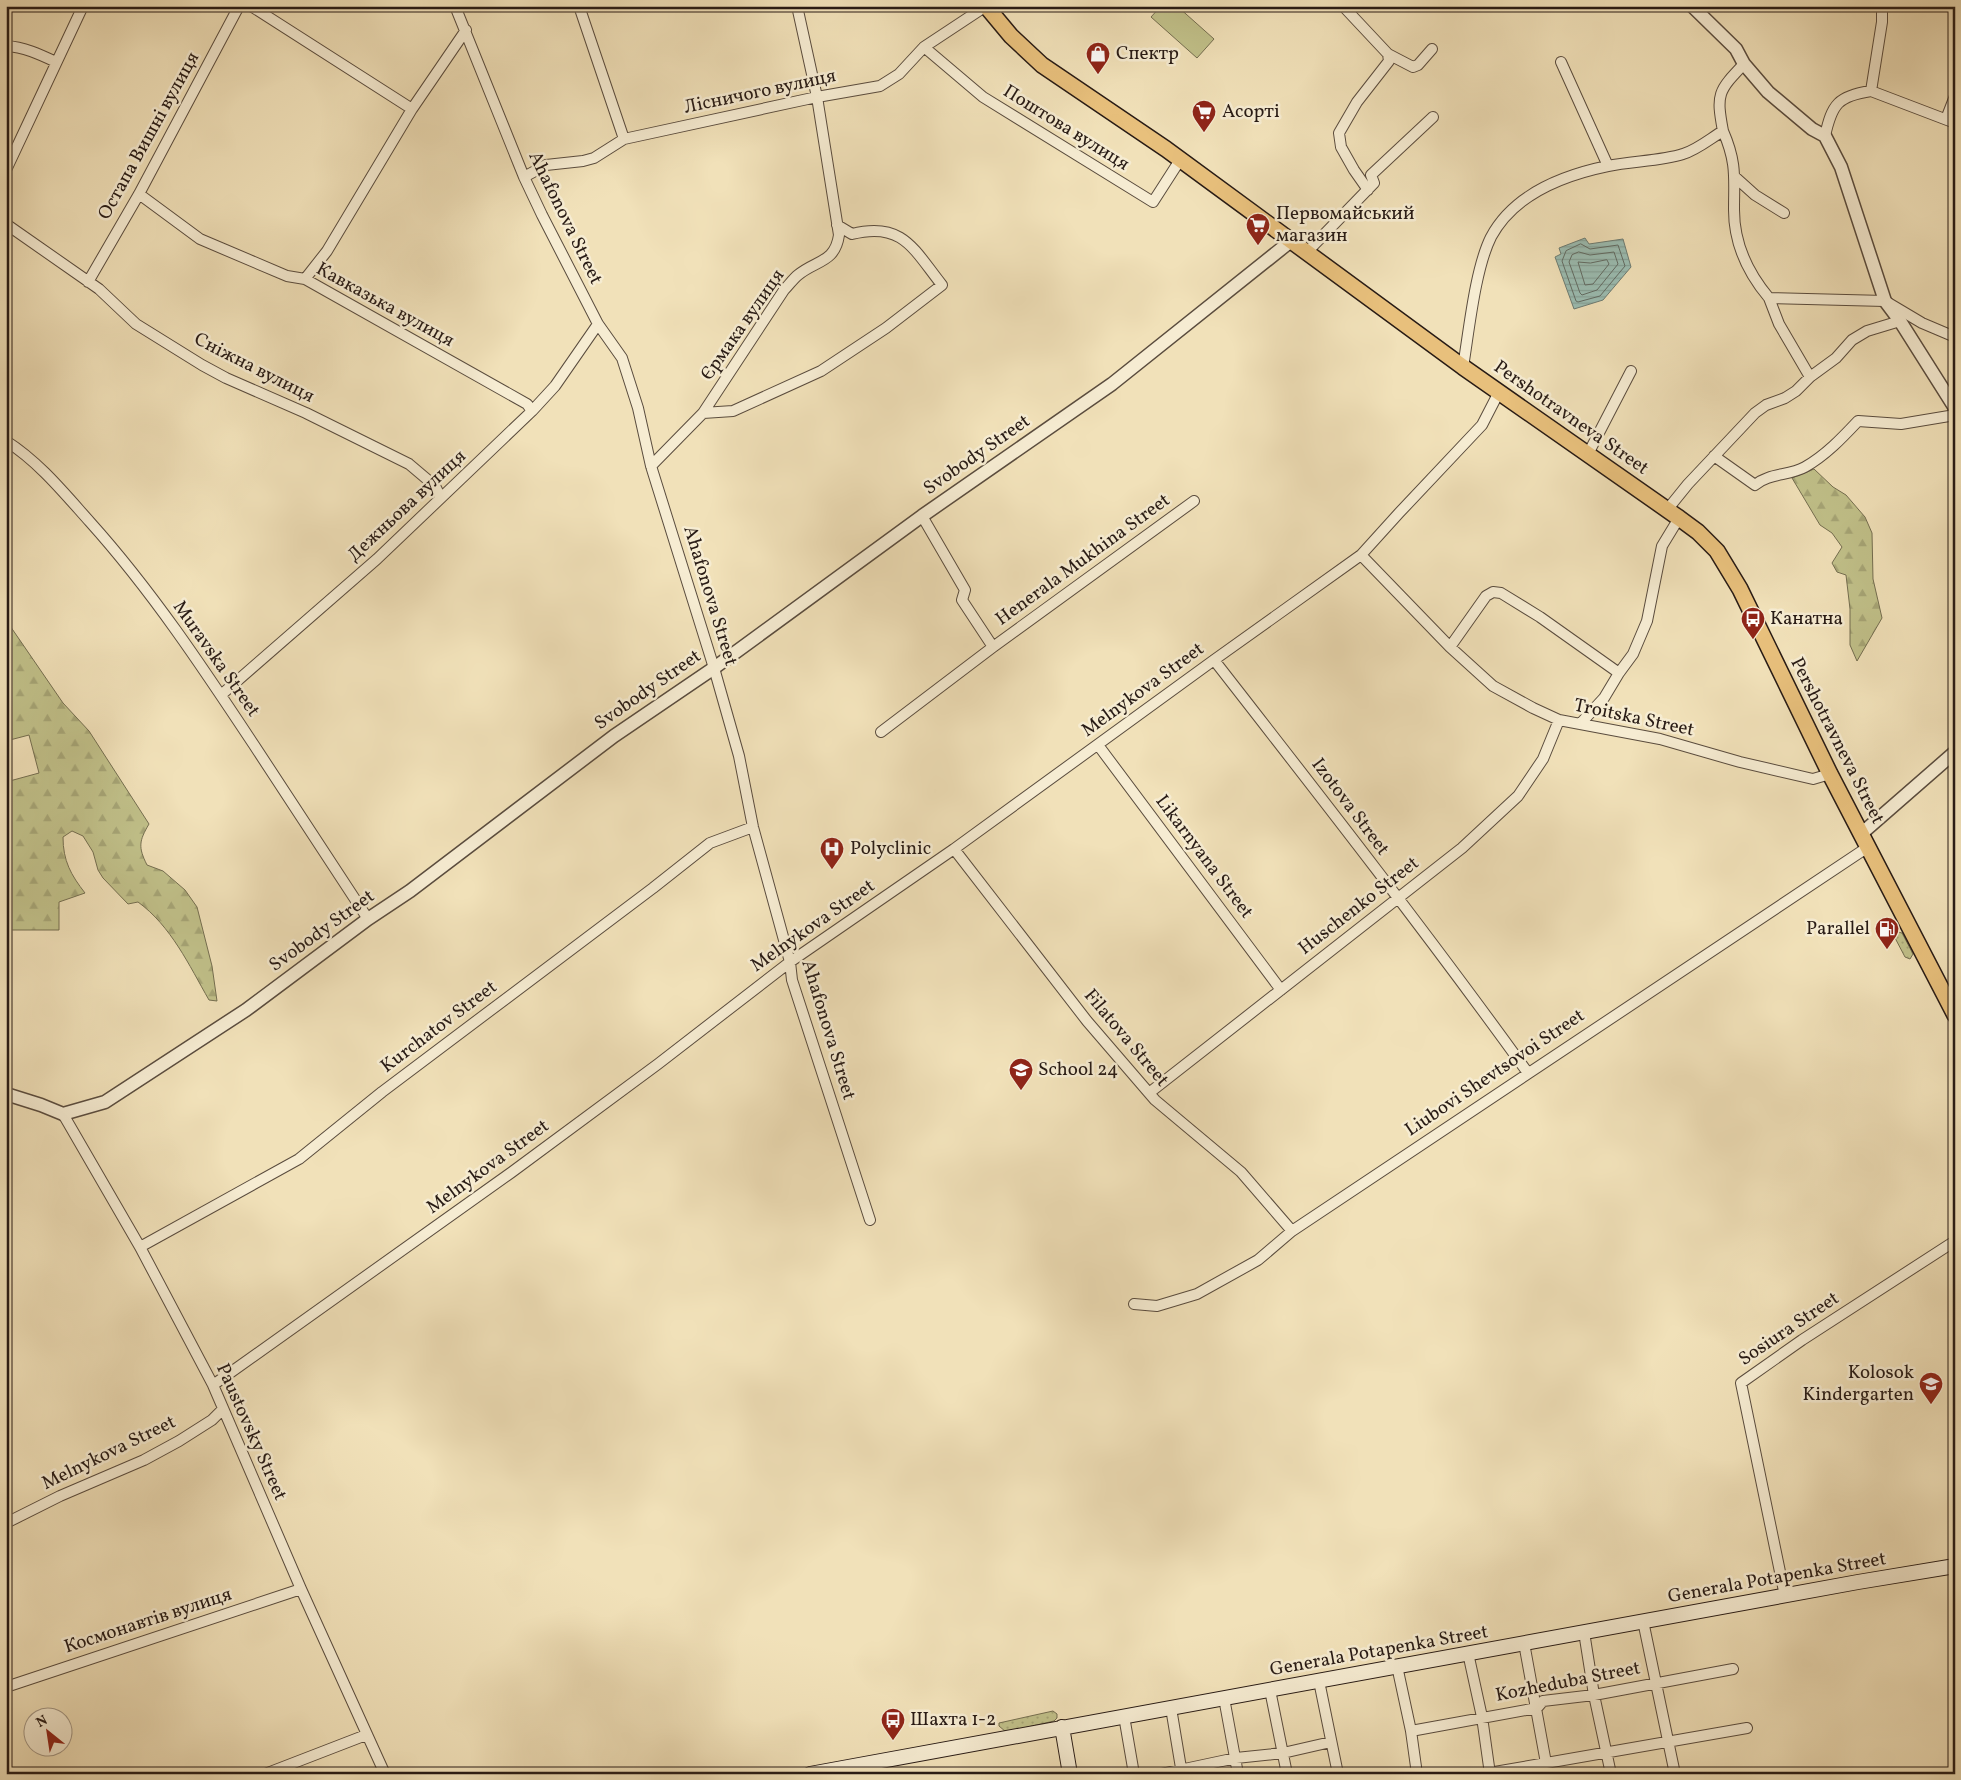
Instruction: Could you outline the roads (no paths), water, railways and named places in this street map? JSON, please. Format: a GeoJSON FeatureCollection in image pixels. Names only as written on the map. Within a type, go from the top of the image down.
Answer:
{"type":"FeatureCollection","features":[{"type":"Feature","properties":{"kind":"main road","name":"Pershotravneva Street"},"geometry":{"type":"LineString","coordinates":[[986,6],[1011,36],[1042,65],[1180,160],[1463,367],[1698,532],[1716,551],[1740,589],[1830,774],[1955,1015]]}},
{"type":"Feature","properties":{"kind":"main road","name":"Generala Potapenka Street"},"geometry":{"type":"LineString","coordinates":[[810,1774],[876,1768],[1062,1728],[1643,1622],[1784,1591],[1955,1566]]}},
{"type":"Feature","properties":{"kind":"main road"},"geometry":{"type":"LineString","coordinates":[[1062,1728],[1070,1774]]}},
{"type":"Feature","properties":{"kind":"street"},"geometry":{"type":"LineString","coordinates":[[6,170],[83,6]]}},
{"type":"Feature","properties":{"kind":"street","name":"Остапа Вишні вулиця"},"geometry":{"type":"LineString","coordinates":[[88,282],[139,194],[240,6]]}},
{"type":"Feature","properties":{"kind":"street"},"geometry":{"type":"LineString","coordinates":[[251,6],[412,110]]}},
{"type":"Feature","properties":{"kind":"street","name":"Ahafonova Street"},"geometry":{"type":"LineString","coordinates":[[455,6],[524,177],[598,324],[622,358],[638,408],[651,466],[714,668],[739,756],[753,827],[790,962],[792,980],[870,1220]]}},
{"type":"Feature","properties":{"kind":"street"},"geometry":{"type":"LineString","coordinates":[[579,6],[624,139]]}},
{"type":"Feature","properties":{"kind":"street","name":"Єрмака вулиця"},"geometry":{"type":"LineString","coordinates":[[651,466],[703,413],[784,290],[798,275],[833,254],[838,244],[839,235],[817,97],[797,6]]}},
{"type":"Feature","properties":{"kind":"street","name":"Лісничого вулиця"},"geometry":{"type":"LineString","coordinates":[[524,177],[546,165],[594,158],[624,139],[817,97],[880,86],[899,74],[924,48],[986,6]]}},
{"type":"Feature","properties":{"kind":"street"},"geometry":{"type":"LineString","coordinates":[[1343,6],[1388,54],[1413,67],[1418,65],[1432,49]]}},
{"type":"Feature","properties":{"kind":"street"},"geometry":{"type":"LineString","coordinates":[[1692,6],[1736,49],[1744,64],[1768,92],[1812,129],[1825,136],[1841,167],[1885,301],[1900,321],[1955,408]]}},
{"type":"Feature","properties":{"kind":"street"},"geometry":{"type":"LineString","coordinates":[[1871,91],[1882,22],[1882,6]]}},
{"type":"Feature","properties":{"kind":"street"},"geometry":{"type":"LineString","coordinates":[[305,279],[327,251],[412,110],[466,30]]}},
{"type":"Feature","properties":{"kind":"street"},"geometry":{"type":"LineString","coordinates":[[6,46],[36,52],[56,62]]}},
{"type":"Feature","properties":{"kind":"street","name":"Поштова вулиця"},"geometry":{"type":"LineString","coordinates":[[924,48],[983,97],[1152,202],[1180,160]]}},
{"type":"Feature","properties":{"kind":"street"},"geometry":{"type":"LineString","coordinates":[[1368,190],[1341,147],[1339,133],[1357,102],[1388,61],[1388,54]]}},
{"type":"Feature","properties":{"kind":"street"},"geometry":{"type":"LineString","coordinates":[[1561,62],[1608,166]]}},
{"type":"Feature","properties":{"kind":"street"},"geometry":{"type":"LineString","coordinates":[[1744,64],[1730,79],[1720,94],[1719,108],[1723,131],[1731,148],[1736,178],[1734,212],[1743,256],[1755,281],[1769,298],[1779,324],[1810,377]]}},
{"type":"Feature","properties":{"kind":"street"},"geometry":{"type":"LineString","coordinates":[[1825,136],[1830,116],[1840,101],[1857,93],[1871,91],[1950,121],[1955,96]]}},
{"type":"Feature","properties":{"kind":"street"},"geometry":{"type":"LineString","coordinates":[[1307,252],[1374,183],[1371,176],[1433,117]]}},
{"type":"Feature","properties":{"kind":"street"},"geometry":{"type":"LineString","coordinates":[[1463,367],[1481,265],[1491,237],[1507,216],[1542,187],[1562,179],[1608,166],[1684,154],[1723,131]]}},
{"type":"Feature","properties":{"kind":"street"},"geometry":{"type":"LineString","coordinates":[[1736,178],[1755,195],[1784,213]]}},
{"type":"Feature","properties":{"kind":"street","name":"Кавказька вулиця"},"geometry":{"type":"LineString","coordinates":[[139,194],[200,239],[278,273],[305,279],[527,404],[532,411]]}},
{"type":"Feature","properties":{"kind":"street","name":"Сніжна вулиця"},"geometry":{"type":"LineString","coordinates":[[6,224],[99,289],[136,324],[202,365],[306,413],[409,464],[435,486],[441,498]]}},
{"type":"Feature","properties":{"kind":"street","name":"Єрмака вулиця"},"geometry":{"type":"LineString","coordinates":[[703,413],[733,411],[821,371],[878,334],[942,284],[908,243],[899,236],[878,230],[867,230],[852,234],[837,225]]}},
{"type":"Feature","properties":{"kind":"street","name":"Svobody Street"},"geometry":{"type":"LineString","coordinates":[[63,1114],[105,1102],[246,1010],[368,919],[410,891],[614,736],[714,668],[922,516],[1112,384],[1291,241]]}},
{"type":"Feature","properties":{"kind":"street"},"geometry":{"type":"LineString","coordinates":[[1769,298],[1885,301],[1922,323],[1955,337]]}},
{"type":"Feature","properties":{"kind":"street"},"geometry":{"type":"LineString","coordinates":[[1580,724],[1604,698],[1633,654],[1643,634],[1662,546],[1673,514],[1714,456],[1755,413],[1766,405],[1785,398],[1796,391],[1810,377],[1836,358],[1852,340],[1866,331],[1900,321]]}},
{"type":"Feature","properties":{"kind":"street","name":"Дежньова вулиця"},"geometry":{"type":"LineString","coordinates":[[221,696],[377,559],[532,411],[555,386],[598,324]]}},
{"type":"Feature","properties":{"kind":"street"},"geometry":{"type":"LineString","coordinates":[[1588,454],[1632,371]]}},
{"type":"Feature","properties":{"kind":"street","name":"Melnykova Street"},"geometry":{"type":"LineString","coordinates":[[213,1386],[512,1172],[658,1064],[790,962],[954,848],[1361,555],[1482,425],[1499,392]]}},
{"type":"Feature","properties":{"kind":"street"},"geometry":{"type":"LineString","coordinates":[[1714,456],[1755,486],[1762,479],[1804,468],[1837,443],[1858,421],[1901,424],[1955,416]]}},
{"type":"Feature","properties":{"kind":"street","name":"Muravska Street"},"geometry":{"type":"LineString","coordinates":[[6,441],[21,450],[40,468],[111,546],[165,615],[221,696],[368,919]]}},
{"type":"Feature","properties":{"kind":"street","name":"Henerala Mukhina Street"},"geometry":{"type":"LineString","coordinates":[[881,732],[993,647],[1194,501]]}},
{"type":"Feature","properties":{"kind":"street","name":"Henerala Mukhina Street"},"geometry":{"type":"LineString","coordinates":[[922,516],[965,590],[962,600],[993,647]]}},
{"type":"Feature","properties":{"kind":"street","name":"Troitska Street"},"geometry":{"type":"LineString","coordinates":[[1361,555],[1450,647],[1493,686],[1559,720],[1660,740],[1740,762],[1813,779],[1830,774]]}},
{"type":"Feature","properties":{"kind":"street"},"geometry":{"type":"LineString","coordinates":[[1450,647],[1486,596],[1493,592],[1501,593],[1540,617],[1619,673]]}},
{"type":"Feature","properties":{"kind":"street","name":"Izotova Street"},"geometry":{"type":"LineString","coordinates":[[1214,660],[1483,1010],[1528,1073]]}},
{"type":"Feature","properties":{"kind":"street","name":"Huschenko Street"},"geometry":{"type":"LineString","coordinates":[[1149,1093],[1462,848],[1518,796],[1544,759],[1559,720]]}},
{"type":"Feature","properties":{"kind":"street","name":"Likarnyana Street"},"geometry":{"type":"LineString","coordinates":[[1098,745],[1282,990]]}},
{"type":"Feature","properties":{"kind":"street","name":"Liubovi Shevtsovoi Street"},"geometry":{"type":"LineString","coordinates":[[1134,1304],[1157,1306],[1197,1294],[1258,1260],[1292,1230],[1528,1073],[1864,840],[1955,752]]}},
{"type":"Feature","properties":{"kind":"street","name":"Kurchatov Street"},"geometry":{"type":"LineString","coordinates":[[140,1247],[299,1159],[382,1092],[630,906],[710,843],[753,827]]}},
{"type":"Feature","properties":{"kind":"street","name":"Filatova Street"},"geometry":{"type":"LineString","coordinates":[[954,848],[1087,1021],[1155,1100],[1241,1172],[1292,1230]]}},
{"type":"Feature","properties":{"kind":"street"},"geometry":{"type":"LineString","coordinates":[[6,1094],[63,1114]]}},
{"type":"Feature","properties":{"kind":"street","name":"Paustovsky Street"},"geometry":{"type":"LineString","coordinates":[[63,1114],[140,1247],[213,1386],[300,1589],[385,1774]]}},
{"type":"Feature","properties":{"kind":"street","name":"Sosiura Street"},"geometry":{"type":"LineString","coordinates":[[1784,1591],[1741,1383],[1802,1340],[1955,1241]]}},
{"type":"Feature","properties":{"kind":"street","name":"Melnykova Street"},"geometry":{"type":"LineString","coordinates":[[6,1523],[60,1496],[144,1460],[180,1441],[212,1420],[223,1409]]}},
{"type":"Feature","properties":{"kind":"street","name":"Космонавтів вулиця"},"geometry":{"type":"LineString","coordinates":[[6,1687],[300,1589]]}},
{"type":"Feature","properties":{"kind":"street"},"geometry":{"type":"LineString","coordinates":[[1643,1622],[1675,1774]]}},
{"type":"Feature","properties":{"kind":"street"},"geometry":{"type":"LineString","coordinates":[[1584,1632],[1594,1695],[1611,1774]]}},
{"type":"Feature","properties":{"kind":"street"},"geometry":{"type":"LineString","coordinates":[[1524,1643],[1547,1769]]}},
{"type":"Feature","properties":{"kind":"street"},"geometry":{"type":"LineString","coordinates":[[1468,1653],[1482,1717],[1487,1773],[1547,1769],[1607,1753],[1747,1728]]}},
{"type":"Feature","properties":{"kind":"street"},"geometry":{"type":"LineString","coordinates":[[1397,1666],[1411,1731],[1417,1774]]}},
{"type":"Feature","properties":{"kind":"street","name":"Kozheduba Street"},"geometry":{"type":"LineString","coordinates":[[1411,1731],[1537,1708],[1543,1702],[1594,1695],[1733,1669]]}},
{"type":"Feature","properties":{"kind":"street"},"geometry":{"type":"LineString","coordinates":[[1319,1680],[1338,1774]]}},
{"type":"Feature","properties":{"kind":"street"},"geometry":{"type":"LineString","coordinates":[[1270,1690],[1288,1774]]}},
{"type":"Feature","properties":{"kind":"street"},"geometry":{"type":"LineString","coordinates":[[1224,1698],[1238,1774]]}},
{"type":"Feature","properties":{"kind":"street"},"geometry":{"type":"LineString","coordinates":[[1171,1708],[1182,1772]]}},
{"type":"Feature","properties":{"kind":"street"},"geometry":{"type":"LineString","coordinates":[[1124,1716],[1134,1774]]}},
{"type":"Feature","properties":{"kind":"street"},"geometry":{"type":"LineString","coordinates":[[265,1774],[366,1735]]}},
{"type":"Feature","properties":{"kind":"street"},"geometry":{"type":"LineString","coordinates":[[1161,1774],[1182,1772],[1236,1758],[1283,1753],[1331,1742]]}},
{"type":"Feature","properties":{"kind":"water"},"geometry":{"type":"Polygon","coordinates":[[[1585,238],[1589,244],[1623,239],[1631,267],[1603,300],[1574,309],[1555,257],[1561,254],[1559,248],[1585,238]]]}},
{"type":"Feature","properties":{"kind":"place","name":"Спектр"},"geometry":{"type":"Point","coordinates":[1098,75]}},
{"type":"Feature","properties":{"kind":"place","name":"Асорті"},"geometry":{"type":"Point","coordinates":[1204,133]}},
{"type":"Feature","properties":{"kind":"place","name":"Первомайський магазин"},"geometry":{"type":"Point","coordinates":[1258,246]}},
{"type":"Feature","properties":{"kind":"place","name":"Канатна"},"geometry":{"type":"Point","coordinates":[1753,640]}},
{"type":"Feature","properties":{"kind":"place","name":"Polyclinic"},"geometry":{"type":"Point","coordinates":[832,870]}},
{"type":"Feature","properties":{"kind":"place","name":"Parallel"},"geometry":{"type":"Point","coordinates":[1887,950]}},
{"type":"Feature","properties":{"kind":"place","name":"School 24"},"geometry":{"type":"Point","coordinates":[1021,1091]}},
{"type":"Feature","properties":{"kind":"place","name":"Kolosok Kindergarten"},"geometry":{"type":"Point","coordinates":[1931,1405]}},
{"type":"Feature","properties":{"kind":"place","name":"Шахта 1-2"},"geometry":{"type":"Point","coordinates":[893,1741]}}]}
